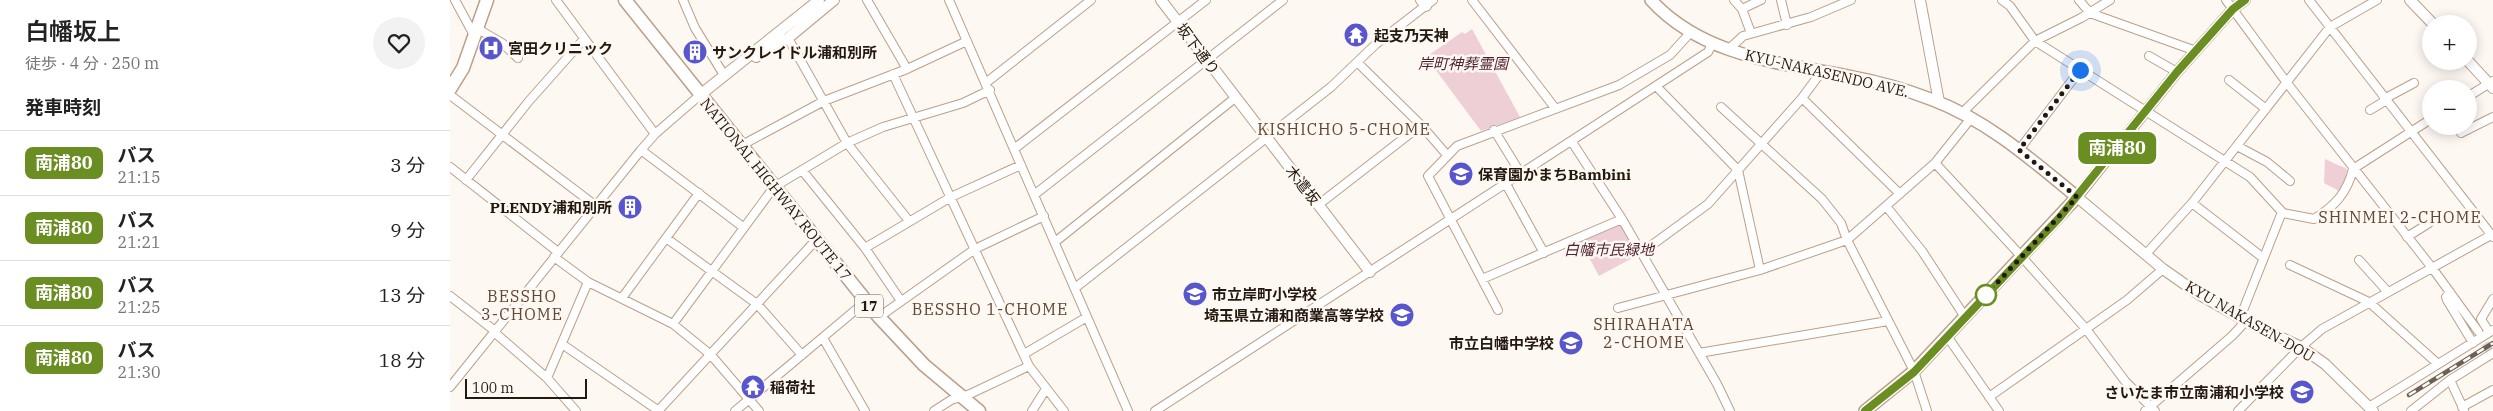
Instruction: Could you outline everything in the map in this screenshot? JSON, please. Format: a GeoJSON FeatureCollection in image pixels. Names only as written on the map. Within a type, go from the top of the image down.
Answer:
{"type":"FeatureCollection","features":[{"type":"Feature","properties":{"kind":"main road"},"geometry":{"type":"LineString","coordinates":[[450,89],[463,68],[487,0]]}},
{"type":"Feature","properties":{"kind":"main road","name":"NATIONAL HIGHWAY ROUTE 17"},"geometry":{"type":"LineString","coordinates":[[625,0],[865,302],[911,352],[961,397],[980,411]]}},
{"type":"Feature","properties":{"kind":"main road","name":"KYU-NAKASENDO AVE."},"geometry":{"type":"LineString","coordinates":[[1651,0],[1690,33],[1712,44],[1778,63],[1889,85],[1967,114],[2019,150],[2077,197]]}},
{"type":"Feature","properties":{"kind":"main road"},"geometry":{"type":"LineString","coordinates":[[1865,411],[1914,372],[2077,197]]}},
{"type":"Feature","properties":{"kind":"street"},"geometry":{"type":"LineString","coordinates":[[455,0],[476,33],[502,43],[518,58]]}},
{"type":"Feature","properties":{"kind":"street"},"geometry":{"type":"LineString","coordinates":[[683,0],[695,28],[724,75]]}},
{"type":"Feature","properties":{"kind":"street"},"geometry":{"type":"LineString","coordinates":[[450,386],[640,150],[655,134],[724,75],[819,0]]}},
{"type":"Feature","properties":{"kind":"street"},"geometry":{"type":"LineString","coordinates":[[724,75],[788,38],[834,0]]}},
{"type":"Feature","properties":{"kind":"street"},"geometry":{"type":"LineString","coordinates":[[868,0],[906,69]]}},
{"type":"Feature","properties":{"kind":"street"},"geometry":{"type":"LineString","coordinates":[[949,0],[987,82],[1014,149],[1128,411]]}},
{"type":"Feature","properties":{"kind":"street"},"geometry":{"type":"LineString","coordinates":[[987,82],[1091,0]]}},
{"type":"Feature","properties":{"kind":"street","name":"坂下通り"},"geometry":{"type":"LineString","coordinates":[[1161,0],[1235,98]]}},
{"type":"Feature","properties":{"kind":"street"},"geometry":{"type":"LineString","coordinates":[[1014,149],[1206,0]]}},
{"type":"Feature","properties":{"kind":"street"},"geometry":{"type":"LineString","coordinates":[[1034,195],[1283,0]]}},
{"type":"Feature","properties":{"kind":"street"},"geometry":{"type":"LineString","coordinates":[[1472,0],[1555,108]]}},
{"type":"Feature","properties":{"kind":"street"},"geometry":{"type":"LineString","coordinates":[[1734,0],[1742,9],[1751,33]]}},
{"type":"Feature","properties":{"kind":"street"},"geometry":{"type":"LineString","coordinates":[[1742,9],[1761,0]]}},
{"type":"Feature","properties":{"kind":"street"},"geometry":{"type":"LineString","coordinates":[[1781,0],[1787,24]]}},
{"type":"Feature","properties":{"kind":"street"},"geometry":{"type":"LineString","coordinates":[[1729,49],[1743,36],[1787,24],[1851,0]]}},
{"type":"Feature","properties":{"kind":"street"},"geometry":{"type":"LineString","coordinates":[[1920,0],[1939,102]]}},
{"type":"Feature","properties":{"kind":"street"},"geometry":{"type":"LineString","coordinates":[[2002,0],[2010,6],[2035,41],[2250,177],[2282,212],[2314,219],[2333,207],[2349,186],[2353,169],[2422,124]]}},
{"type":"Feature","properties":{"kind":"street"},"geometry":{"type":"LineString","coordinates":[[2079,0],[2090,13],[2196,51]]}},
{"type":"Feature","properties":{"kind":"street"},"geometry":{"type":"LineString","coordinates":[[1618,308],[1760,270],[1847,240],[1935,163],[1967,114],[2035,41],[2090,13],[2110,0]]}},
{"type":"Feature","properties":{"kind":"street"},"geometry":{"type":"LineString","coordinates":[[2226,0],[2286,83],[2433,269],[2478,331]]}},
{"type":"Feature","properties":{"kind":"street"},"geometry":{"type":"LineString","coordinates":[[2077,197],[2177,72],[2233,9],[2245,0]]}},
{"type":"Feature","properties":{"kind":"street"},"geometry":{"type":"LineString","coordinates":[[2238,411],[2301,347],[2322,329],[2492,235],[2309,0]]}},
{"type":"Feature","properties":{"kind":"street"},"geometry":{"type":"LineString","coordinates":[[2146,254],[2192,203],[2330,27],[2377,0]]}},
{"type":"Feature","properties":{"kind":"street"},"geometry":{"type":"LineString","coordinates":[[2410,0],[2425,15]]}},
{"type":"Feature","properties":{"kind":"street"},"geometry":{"type":"LineString","coordinates":[[559,1],[584,39],[655,134]]}},
{"type":"Feature","properties":{"kind":"street"},"geometry":{"type":"LineString","coordinates":[[1075,288],[1332,87],[1376,44],[1427,2]]}},
{"type":"Feature","properties":{"kind":"street"},"geometry":{"type":"LineString","coordinates":[[1498,310],[1449,220],[1428,176],[1457,146],[1494,130],[1619,85],[1670,55],[1690,33]]}},
{"type":"Feature","properties":{"kind":"street"},"geometry":{"type":"LineString","coordinates":[[788,38],[847,143],[909,221]]}},
{"type":"Feature","properties":{"kind":"street"},"geometry":{"type":"LineString","coordinates":[[466,180],[584,39]]}},
{"type":"Feature","properties":{"kind":"street"},"geometry":{"type":"LineString","coordinates":[[742,145],[824,101],[906,69],[967,41]]}},
{"type":"Feature","properties":{"kind":"street"},"geometry":{"type":"LineString","coordinates":[[1161,409],[1708,52],[1712,44]]}},
{"type":"Feature","properties":{"kind":"street"},"geometry":{"type":"LineString","coordinates":[[2149,56],[2177,72]]}},
{"type":"Feature","properties":{"kind":"street"},"geometry":{"type":"LineString","coordinates":[[1358,63],[1421,125],[1447,155]]}},
{"type":"Feature","properties":{"kind":"street"},"geometry":{"type":"LineString","coordinates":[[2019,150],[2080,70]]}},
{"type":"Feature","properties":{"kind":"street"},"geometry":{"type":"LineString","coordinates":[[2477,70],[2491,84],[2477,92]]}},
{"type":"Feature","properties":{"kind":"street"},"geometry":{"type":"LineString","coordinates":[[1641,254],[1708,204],[1802,98],[1822,71]]}},
{"type":"Feature","properties":{"kind":"street"},"geometry":{"type":"LineString","coordinates":[[893,74],[1029,366],[1064,411]]}},
{"type":"Feature","properties":{"kind":"street"},"geometry":{"type":"LineString","coordinates":[[2229,80],[2266,109]]}},
{"type":"Feature","properties":{"kind":"street"},"geometry":{"type":"LineString","coordinates":[[2370,110],[2414,83]]}},
{"type":"Feature","properties":{"kind":"street"},"geometry":{"type":"LineString","coordinates":[[1656,86],[1738,170],[1760,270]]}},
{"type":"Feature","properties":{"kind":"street"},"geometry":{"type":"LineString","coordinates":[[672,324],[774,187],[847,143],[883,128],[963,103],[990,90]]}},
{"type":"Feature","properties":{"kind":"street"},"geometry":{"type":"LineString","coordinates":[[450,96],[596,206]]}},
{"type":"Feature","properties":{"kind":"street"},"geometry":{"type":"LineString","coordinates":[[1055,242],[1235,98]]}},
{"type":"Feature","properties":{"kind":"street","name":"木遣坂"},"geometry":{"type":"LineString","coordinates":[[1235,98],[1370,272]]}},
{"type":"Feature","properties":{"kind":"street"},"geometry":{"type":"LineString","coordinates":[[1802,98],[1900,194]]}},
{"type":"Feature","properties":{"kind":"street"},"geometry":{"type":"LineString","coordinates":[[1721,108],[1822,199],[1841,223],[1847,240],[1914,372],[1927,411]]}},
{"type":"Feature","properties":{"kind":"street"},"geometry":{"type":"LineString","coordinates":[[2477,125],[2493,117]]}},
{"type":"Feature","properties":{"kind":"street"},"geometry":{"type":"LineString","coordinates":[[1318,205],[1421,125]]}},
{"type":"Feature","properties":{"kind":"street"},"geometry":{"type":"LineString","coordinates":[[1494,130],[1522,174]]}},
{"type":"Feature","properties":{"kind":"street"},"geometry":{"type":"LineString","coordinates":[[1572,142],[1622,219],[1730,411]]}},
{"type":"Feature","properties":{"kind":"street"},"geometry":{"type":"LineString","coordinates":[[2237,146],[2267,162],[2290,181]]}},
{"type":"Feature","properties":{"kind":"street"},"geometry":{"type":"LineString","coordinates":[[640,150],[743,227]]}},
{"type":"Feature","properties":{"kind":"street"},"geometry":{"type":"LineString","coordinates":[[1935,163],[2022,256],[2086,330],[2125,381],[2150,409],[2232,336],[2243,319],[2262,257],[2282,212]]}},
{"type":"Feature","properties":{"kind":"street"},"geometry":{"type":"LineString","coordinates":[[865,248],[951,197],[1022,165]]}},
{"type":"Feature","properties":{"kind":"street"},"geometry":{"type":"LineString","coordinates":[[450,167],[588,282],[672,324],[710,355],[758,411]]}},
{"type":"Feature","properties":{"kind":"street"},"geometry":{"type":"LineString","coordinates":[[802,170],[865,248],[901,301]]}},
{"type":"Feature","properties":{"kind":"street"},"geometry":{"type":"LineString","coordinates":[[1506,184],[1544,253]]}},
{"type":"Feature","properties":{"kind":"street"},"geometry":{"type":"LineString","coordinates":[[622,298],[699,194]]}},
{"type":"Feature","properties":{"kind":"street","name":"KYU NAKASEN-DOU"},"geometry":{"type":"LineString","coordinates":[[2077,197],[2163,269],[2200,295],[2243,319],[2301,347],[2325,364],[2371,409]]}},
{"type":"Feature","properties":{"kind":"street"},"geometry":{"type":"LineString","coordinates":[[2192,203],[2262,257]]}},
{"type":"Feature","properties":{"kind":"street"},"geometry":{"type":"LineString","coordinates":[[1886,206],[1922,251],[1965,317]]}},
{"type":"Feature","properties":{"kind":"street"},"geometry":{"type":"LineString","coordinates":[[879,317],[975,249],[1044,216]]}},
{"type":"Feature","properties":{"kind":"street"},"geometry":{"type":"LineString","coordinates":[[1482,279],[1622,219]]}},
{"type":"Feature","properties":{"kind":"street"},"geometry":{"type":"LineString","coordinates":[[2407,237],[2429,223]]}},
{"type":"Feature","properties":{"kind":"street"},"geometry":{"type":"LineString","coordinates":[[666,238],[757,304],[802,355]]}},
{"type":"Feature","properties":{"kind":"street"},"geometry":{"type":"LineString","coordinates":[[562,344],[659,411],[816,240]]}},
{"type":"Feature","properties":{"kind":"street"},"geometry":{"type":"LineString","coordinates":[[2359,260],[2388,291]]}},
{"type":"Feature","properties":{"kind":"street"},"geometry":{"type":"LineString","coordinates":[[2290,265],[2369,302],[2438,364]]}},
{"type":"Feature","properties":{"kind":"street"},"geometry":{"type":"LineString","coordinates":[[1989,397],[2127,300],[2163,269]]}},
{"type":"Feature","properties":{"kind":"street"},"geometry":{"type":"LineString","coordinates":[[548,378],[588,282]]}},
{"type":"Feature","properties":{"kind":"street"},"geometry":{"type":"LineString","coordinates":[[2450,292],[2446,297],[2447,300],[2473,342]]}},
{"type":"Feature","properties":{"kind":"street"},"geometry":{"type":"LineString","coordinates":[[450,296],[548,378],[576,411]]}},
{"type":"Feature","properties":{"kind":"street"},"geometry":{"type":"LineString","coordinates":[[2371,409],[2491,331],[2481,320],[2493,299]]}},
{"type":"Feature","properties":{"kind":"street"},"geometry":{"type":"LineString","coordinates":[[735,411],[865,302]]}},
{"type":"Feature","properties":{"kind":"street"},"geometry":{"type":"LineString","coordinates":[[1024,354],[1087,317]]}},
{"type":"Feature","properties":{"kind":"street"},"geometry":{"type":"LineString","coordinates":[[1699,353],[1888,321]]}},
{"type":"Feature","properties":{"kind":"street"},"geometry":{"type":"LineString","coordinates":[[1947,336],[1999,411]]}},
{"type":"Feature","properties":{"kind":"street"},"geometry":{"type":"LineString","coordinates":[[824,338],[865,411]]}},
{"type":"Feature","properties":{"kind":"street"},"geometry":{"type":"LineString","coordinates":[[2411,411],[2450,380],[2493,353]]}},
{"type":"Feature","properties":{"kind":"street"},"geometry":{"type":"LineString","coordinates":[[936,410],[950,400],[961,397],[1029,366]]}},
{"type":"Feature","properties":{"kind":"street"},"geometry":{"type":"LineString","coordinates":[[2450,380],[2463,409],[2493,390]]}},
{"type":"Feature","properties":{"kind":"street"},"geometry":{"type":"LineString","coordinates":[[1032,411],[1046,389]]}},
{"type":"Feature","properties":{"kind":"green space","name":"岸町神葬霊園"},"geometry":{"type":"Polygon","coordinates":[[[1472,29],[1520,117],[1481,131],[1426,57],[1462,32],[1465,34],[1472,29]]]}},
{"type":"Feature","properties":{"kind":"green space"},"geometry":{"type":"Polygon","coordinates":[[[2325,159],[2347,169],[2345,185],[2341,192],[2324,183],[2325,159]]]}},
{"type":"Feature","properties":{"kind":"green space","name":"白幡市民緑地"},"geometry":{"type":"Polygon","coordinates":[[[1620,224],[1638,255],[1599,276],[1580,241],[1620,224]]]}},
{"type":"Feature","properties":{"kind":"tunnel"},"geometry":{"type":"LineString","coordinates":[[2479,333],[2493,357]]}},
{"type":"Feature","properties":{"kind":"railway"},"geometry":{"type":"LineString","coordinates":[[2409,395],[2493,343]]}},
{"type":"Feature","properties":{"kind":"bus line","name":"南浦80"},"geometry":{"type":"LineString","coordinates":[[1865,411],[1875,405],[1914,372],[2060,217],[2177,72],[2233,9],[2245,0]]}},
{"type":"Feature","properties":{"kind":"place","name":"起支乃天神"},"geometry":{"type":"Point","coordinates":[1356,35]}},
{"type":"Feature","properties":{"kind":"place","name":"宮田クリニック"},"geometry":{"type":"Point","coordinates":[491,48]}},
{"type":"Feature","properties":{"kind":"place","name":"サンクレイドル浦和別所"},"geometry":{"type":"Point","coordinates":[695,52]}},
{"type":"Feature","properties":{"kind":"place","name":"保育園かまちBambini"},"geometry":{"type":"Point","coordinates":[1461,174]}},
{"type":"Feature","properties":{"kind":"place","name":"PLENDY浦和別所"},"geometry":{"type":"Point","coordinates":[630,207]}},
{"type":"Feature","properties":{"kind":"place","name":"市立岸町小学校"},"geometry":{"type":"Point","coordinates":[1195,294]}},
{"type":"Feature","properties":{"kind":"place","name":"埼玉県立浦和商業高等学校"},"geometry":{"type":"Point","coordinates":[1402,315]}},
{"type":"Feature","properties":{"kind":"place","name":"市立白幡中学校"},"geometry":{"type":"Point","coordinates":[1571,343]}},
{"type":"Feature","properties":{"kind":"place","name":"稲荷社"},"geometry":{"type":"Point","coordinates":[753,387]}},
{"type":"Feature","properties":{"kind":"place","name":"さいたま市立南浦和小学校"},"geometry":{"type":"Point","coordinates":[2302,392]}},
{"type":"Feature","properties":{"kind":"district","name":"KISHICHO 5-CHOME"},"geometry":{"type":"Point","coordinates":[1344,129]}},
{"type":"Feature","properties":{"kind":"district","name":"SHINMEI 2-CHOME"},"geometry":{"type":"Point","coordinates":[2400,217]}},
{"type":"Feature","properties":{"kind":"district","name":"BESSHO 3-CHOME"},"geometry":{"type":"Point","coordinates":[522,305]}},
{"type":"Feature","properties":{"kind":"district","name":"BESSHO 1-CHOME"},"geometry":{"type":"Point","coordinates":[990,309]}},
{"type":"Feature","properties":{"kind":"district","name":"SHIRAHATA 2-CHOME"},"geometry":{"type":"Point","coordinates":[1644,333]}},
{"type":"Feature","properties":{"kind":"route"},"geometry":{"type":"LineString","coordinates":[[1986,295],[2077,197],[2019,150],[2080,70]]}}]}
